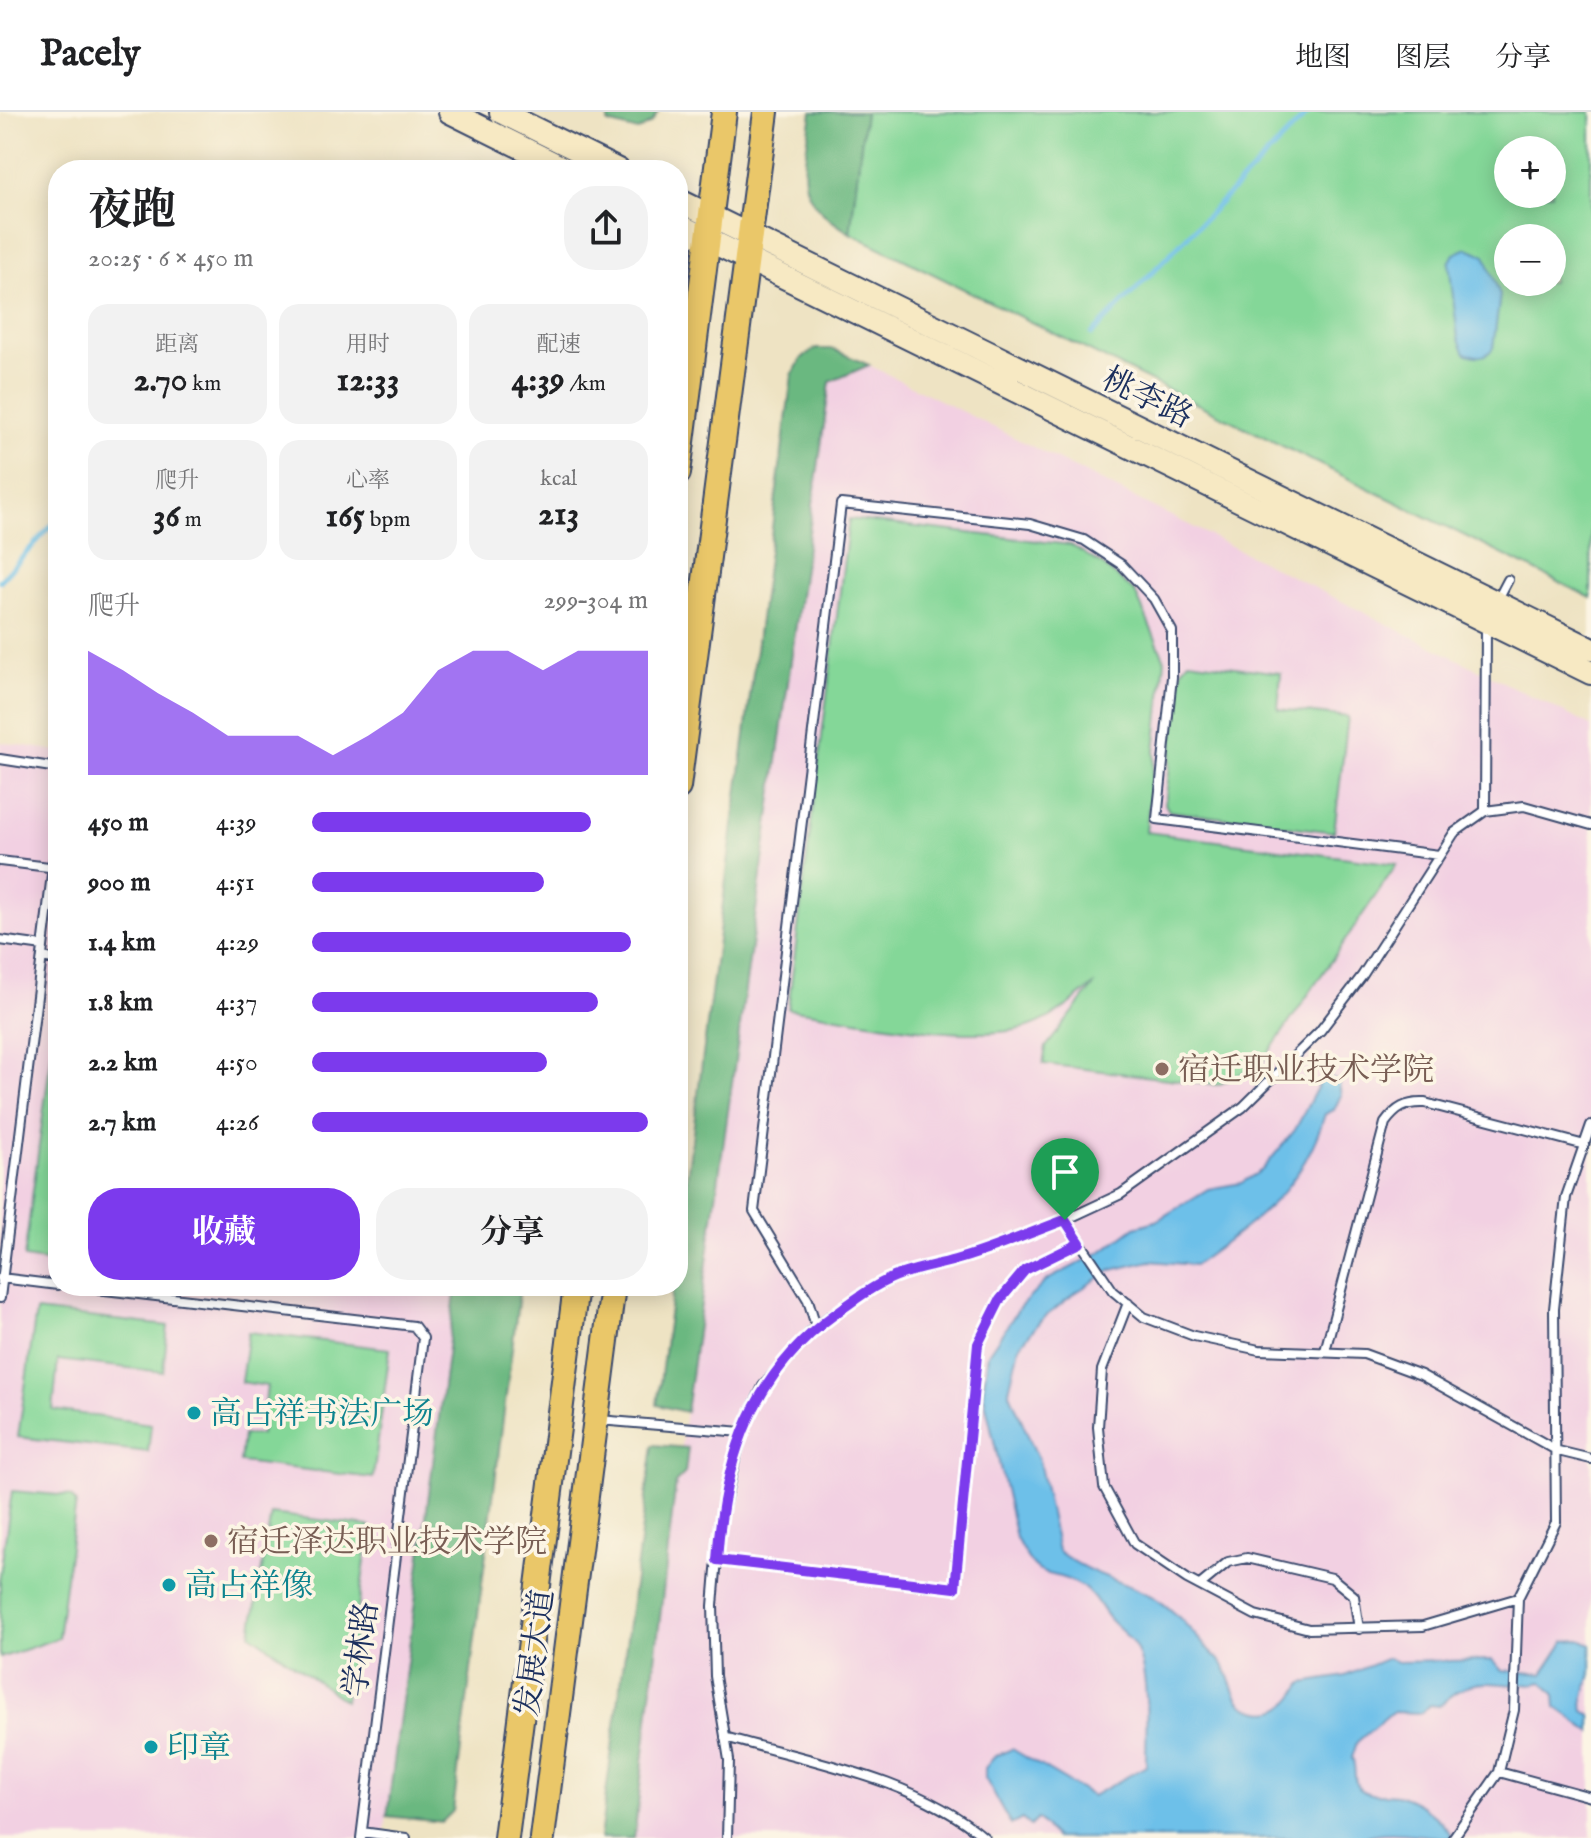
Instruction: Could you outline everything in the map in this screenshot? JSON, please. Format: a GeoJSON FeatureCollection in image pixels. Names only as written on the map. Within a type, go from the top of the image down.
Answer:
{"type":"FeatureCollection","features":[{"type":"Feature","properties":{"kind":"main road"},"geometry":{"type":"LineString","coordinates":[[450,112],[547,160]]}},
{"type":"Feature","properties":{"kind":"main road"},"geometry":{"type":"LineString","coordinates":[[501,112],[598,160]]}},
{"type":"Feature","properties":{"kind":"main road"},"geometry":{"type":"LineString","coordinates":[[688,394],[724,112]]}},
{"type":"Feature","properties":{"kind":"main road"},"geometry":{"type":"LineString","coordinates":[[688,711],[766,112]]}},
{"type":"Feature","properties":{"kind":"main road","name":"桃李路"},"geometry":{"type":"LineString","coordinates":[[688,209],[709,228],[1491,612],[1591,673]]}},
{"type":"Feature","properties":{"kind":"main road","name":"桃李路"},"geometry":{"type":"LineString","coordinates":[[688,226],[709,228]]}},
{"type":"Feature","properties":{"kind":"main road","name":"桃李路"},"geometry":{"type":"LineString","coordinates":[[1491,612],[1591,649]]}},
{"type":"Feature","properties":{"kind":"main road","name":"发展大道"},"geometry":{"type":"LineString","coordinates":[[506,1838],[575,1296]]}},
{"type":"Feature","properties":{"kind":"main road","name":"发展大道"},"geometry":{"type":"LineString","coordinates":[[542,1838],[612,1296]]}},
{"type":"Feature","properties":{"kind":"lane"},"geometry":{"type":"LineString","coordinates":[[816,1326],[808,1300],[754,1211],[841,504],[1030,524],[1084,540],[1122,565],[1154,599],[1172,631],[1172,677],[1157,819],[1439,855]]}},
{"type":"Feature","properties":{"kind":"lane"},"geometry":{"type":"LineString","coordinates":[[1485,811],[1491,612],[1508,580]]}},
{"type":"Feature","properties":{"kind":"lane"},"geometry":{"type":"LineString","coordinates":[[0,759],[48,766]]}},
{"type":"Feature","properties":{"kind":"lane"},"geometry":{"type":"LineString","coordinates":[[727,1838],[730,1803],[725,1737],[715,1676],[720,1522],[742,1432],[763,1386],[816,1326],[870,1289],[901,1274],[958,1260],[1065,1220],[1121,1194],[1243,1107],[1320,1031],[1362,976],[1454,833],[1485,811],[1524,806],[1591,825]]}},
{"type":"Feature","properties":{"kind":"lane"},"geometry":{"type":"LineString","coordinates":[[0,861],[48,867]]}},
{"type":"Feature","properties":{"kind":"lane"},"geometry":{"type":"LineString","coordinates":[[0,1298],[48,914]]}},
{"type":"Feature","properties":{"kind":"lane"},"geometry":{"type":"LineString","coordinates":[[0,940],[43,946]]}},
{"type":"Feature","properties":{"kind":"lane"},"geometry":{"type":"LineString","coordinates":[[42,957],[48,958]]}},
{"type":"Feature","properties":{"kind":"lane"},"geometry":{"type":"LineString","coordinates":[[1325,1351],[1385,1123],[1395,1110],[1411,1102],[1425,1103],[1581,1144]]}},
{"type":"Feature","properties":{"kind":"lane"},"geometry":{"type":"LineString","coordinates":[[1453,1838],[1499,1772],[1514,1710],[1518,1598],[1556,1522],[1558,1451],[1554,1309],[1566,1197],[1581,1144],[1591,1125]]}},
{"type":"Feature","properties":{"kind":"lane"},"geometry":{"type":"LineString","coordinates":[[1065,1220],[1113,1291],[1144,1317],[1194,1336],[1259,1350],[1364,1354],[1421,1375],[1558,1451],[1591,1459]]}},
{"type":"Feature","properties":{"kind":"lane"},"geometry":{"type":"LineString","coordinates":[[717,1560],[955,1588],[978,1344],[1000,1300],[1025,1270],[1080,1243]]}},
{"type":"Feature","properties":{"kind":"lane"},"geometry":{"type":"LineString","coordinates":[[1,1278],[48,1284]]}},
{"type":"Feature","properties":{"kind":"lane","name":"学林路"},"geometry":{"type":"LineString","coordinates":[[156,1296],[414,1326],[423,1338],[361,1835]]}},
{"type":"Feature","properties":{"kind":"lane"},"geometry":{"type":"LineString","coordinates":[[1128,1303],[1102,1370],[1098,1427],[1104,1487],[1135,1544],[1255,1615],[1309,1629],[1423,1626],[1518,1598]]}},
{"type":"Feature","properties":{"kind":"lane"},"geometry":{"type":"LineString","coordinates":[[596,1419],[742,1432]]}},
{"type":"Feature","properties":{"kind":"lane"},"geometry":{"type":"LineString","coordinates":[[1200,1585],[1228,1562],[1247,1558],[1332,1578],[1354,1596],[1359,1629]]}},
{"type":"Feature","properties":{"kind":"lane"},"geometry":{"type":"LineString","coordinates":[[725,1737],[897,1786],[963,1819],[985,1838]]}},
{"type":"Feature","properties":{"kind":"lane"},"geometry":{"type":"LineString","coordinates":[[1499,1772],[1591,1797]]}},
{"type":"Feature","properties":{"kind":"lane"},"geometry":{"type":"LineString","coordinates":[[361,1835],[406,1838]]}},
{"type":"Feature","properties":{"kind":"shaded area","name":"宿迁职业技术学院"},"geometry":{"type":"Polygon","coordinates":[[[869,365],[1591,726],[1591,1838],[634,1838],[676,1482],[830,382],[869,365]]]}},
{"type":"Feature","properties":{"kind":"shaded area","name":"宿迁泽达职业技术学院"},"geometry":{"type":"Polygon","coordinates":[[[0,742],[48,749],[48,1296],[455,1296],[384,1838],[0,1838],[0,742]]]}},
{"type":"Feature","properties":{"kind":"green space"},"geometry":{"type":"Polygon","coordinates":[[[609,112],[658,112],[652,122],[638,131],[608,123],[609,112]]]}},
{"type":"Feature","properties":{"kind":"green space"},"geometry":{"type":"Polygon","coordinates":[[[812,112],[865,112],[850,233],[831,220],[809,195],[804,168],[812,112]]]}},
{"type":"Feature","properties":{"kind":"green space"},"geometry":{"type":"Polygon","coordinates":[[[865,112],[1591,112],[1591,598],[850,233],[865,112]]]}},
{"type":"Feature","properties":{"kind":"green space"},"geometry":{"type":"Polygon","coordinates":[[[815,349],[832,349],[869,365],[830,382],[686,1412],[657,1405],[672,1296],[688,1296],[688,1170],[792,375],[802,358],[815,349]]]}},
{"type":"Feature","properties":{"kind":"green space"},"geometry":{"type":"Polygon","coordinates":[[[849,519],[1071,545],[1104,566],[1135,592],[1165,660],[1146,832],[1397,864],[1261,1064],[1218,1085],[1043,1064],[1046,1047],[1095,984],[1047,1019],[1003,1032],[942,1032],[788,1009],[849,519]]]}},
{"type":"Feature","properties":{"kind":"green space"},"geometry":{"type":"Polygon","coordinates":[[[1189,661],[1281,673],[1278,709],[1348,717],[1334,832],[1169,811],[1165,804],[1182,669],[1189,661]]]}},
{"type":"Feature","properties":{"kind":"green space"},"geometry":{"type":"Polygon","coordinates":[[[48,1079],[48,1262],[24,1258],[48,1079]]]}},
{"type":"Feature","properties":{"kind":"green space"},"geometry":{"type":"Polygon","coordinates":[[[455,1296],[519,1296],[453,1811],[442,1822],[387,1816],[455,1296]]]}},
{"type":"Feature","properties":{"kind":"green space"},"geometry":{"type":"Polygon","coordinates":[[[36,1311],[168,1326],[163,1372],[58,1360],[53,1410],[151,1424],[148,1452],[18,1437],[36,1311]]]}},
{"type":"Feature","properties":{"kind":"green space"},"geometry":{"type":"Polygon","coordinates":[[[248,1332],[390,1349],[373,1478],[240,1462],[243,1435],[261,1435],[267,1386],[241,1382],[248,1332]]]}},
{"type":"Feature","properties":{"kind":"green space"},"geometry":{"type":"Polygon","coordinates":[[[653,1445],[688,1448],[685,1473],[676,1482],[634,1838],[600,1838],[653,1445]]]}},
{"type":"Feature","properties":{"kind":"green space"},"geometry":{"type":"Polygon","coordinates":[[[12,1491],[70,1496],[76,1502],[58,1638],[0,1658],[0,1575],[12,1491]]]}},
{"type":"Feature","properties":{"kind":"green space"},"geometry":{"type":"Polygon","coordinates":[[[271,1514],[370,1526],[345,1701],[251,1634],[271,1514]]]}},
{"type":"Feature","properties":{"kind":"water"},"geometry":{"type":"Polygon","coordinates":[[[1467,248],[1485,255],[1494,279],[1494,296],[1500,296],[1493,348],[1487,354],[1465,353],[1458,338],[1449,263],[1454,254],[1467,248]]]}},
{"type":"Feature","properties":{"kind":"water"},"geometry":{"type":"Polygon","coordinates":[[[1329,1076],[1339,1083],[1341,1095],[1334,1110],[1325,1114],[1304,1163],[1290,1184],[1257,1218],[1195,1265],[1150,1261],[1112,1270],[1075,1293],[1040,1321],[1019,1347],[1009,1391],[1039,1461],[1058,1551],[1092,1571],[1151,1596],[1170,1609],[1223,1665],[1241,1702],[1255,1710],[1278,1710],[1294,1697],[1303,1683],[1345,1676],[1388,1658],[1397,1662],[1492,1660],[1502,1670],[1543,1674],[1565,1641],[1580,1640],[1591,1645],[1591,1672],[1583,1705],[1584,1711],[1591,1715],[1591,1732],[1556,1707],[1555,1695],[1543,1682],[1526,1685],[1478,1683],[1467,1686],[1439,1706],[1430,1705],[1422,1713],[1392,1712],[1357,1742],[1352,1758],[1357,1785],[1368,1793],[1395,1795],[1416,1803],[1437,1819],[1454,1838],[1384,1833],[1362,1838],[1056,1838],[1037,1819],[1030,1826],[1022,1819],[1011,1825],[985,1778],[985,1768],[995,1756],[1012,1749],[1092,1796],[1146,1766],[1146,1707],[1141,1662],[1132,1642],[1086,1590],[1038,1570],[1016,1538],[983,1392],[988,1354],[1020,1307],[1047,1280],[1101,1252],[1135,1227],[1156,1221],[1208,1189],[1241,1183],[1262,1170],[1295,1130],[1320,1082],[1329,1076]]]}},
{"type":"Feature","properties":{"kind":"waterway"},"geometry":{"type":"LineString","coordinates":[[1092,334],[1309,112]]}},
{"type":"Feature","properties":{"kind":"waterway"},"geometry":{"type":"LineString","coordinates":[[0,581],[48,530]]}},
{"type":"Feature","properties":{"kind":"place","name":"宿迁职业技术学院"},"geometry":{"type":"Point","coordinates":[1162,1069]}},
{"type":"Feature","properties":{"kind":"place","name":"高占祥书法广场"},"geometry":{"type":"Point","coordinates":[194,1413]}},
{"type":"Feature","properties":{"kind":"place","name":"宿迁泽达职业技术学院"},"geometry":{"type":"Point","coordinates":[211,1541]}},
{"type":"Feature","properties":{"kind":"place","name":"高占祥像"},"geometry":{"type":"Point","coordinates":[169,1585]}},
{"type":"Feature","properties":{"kind":"place","name":"印章"},"geometry":{"type":"Point","coordinates":[151,1747]}},
{"type":"Feature","properties":{"kind":"route"},"geometry":{"type":"LineString","coordinates":[[1065,1220],[1080,1243],[1025,1270],[985,1323],[978,1344],[955,1588],[717,1560],[720,1522],[742,1432],[763,1386],[816,1326],[870,1289],[901,1274],[958,1260],[1065,1220]]}}]}
